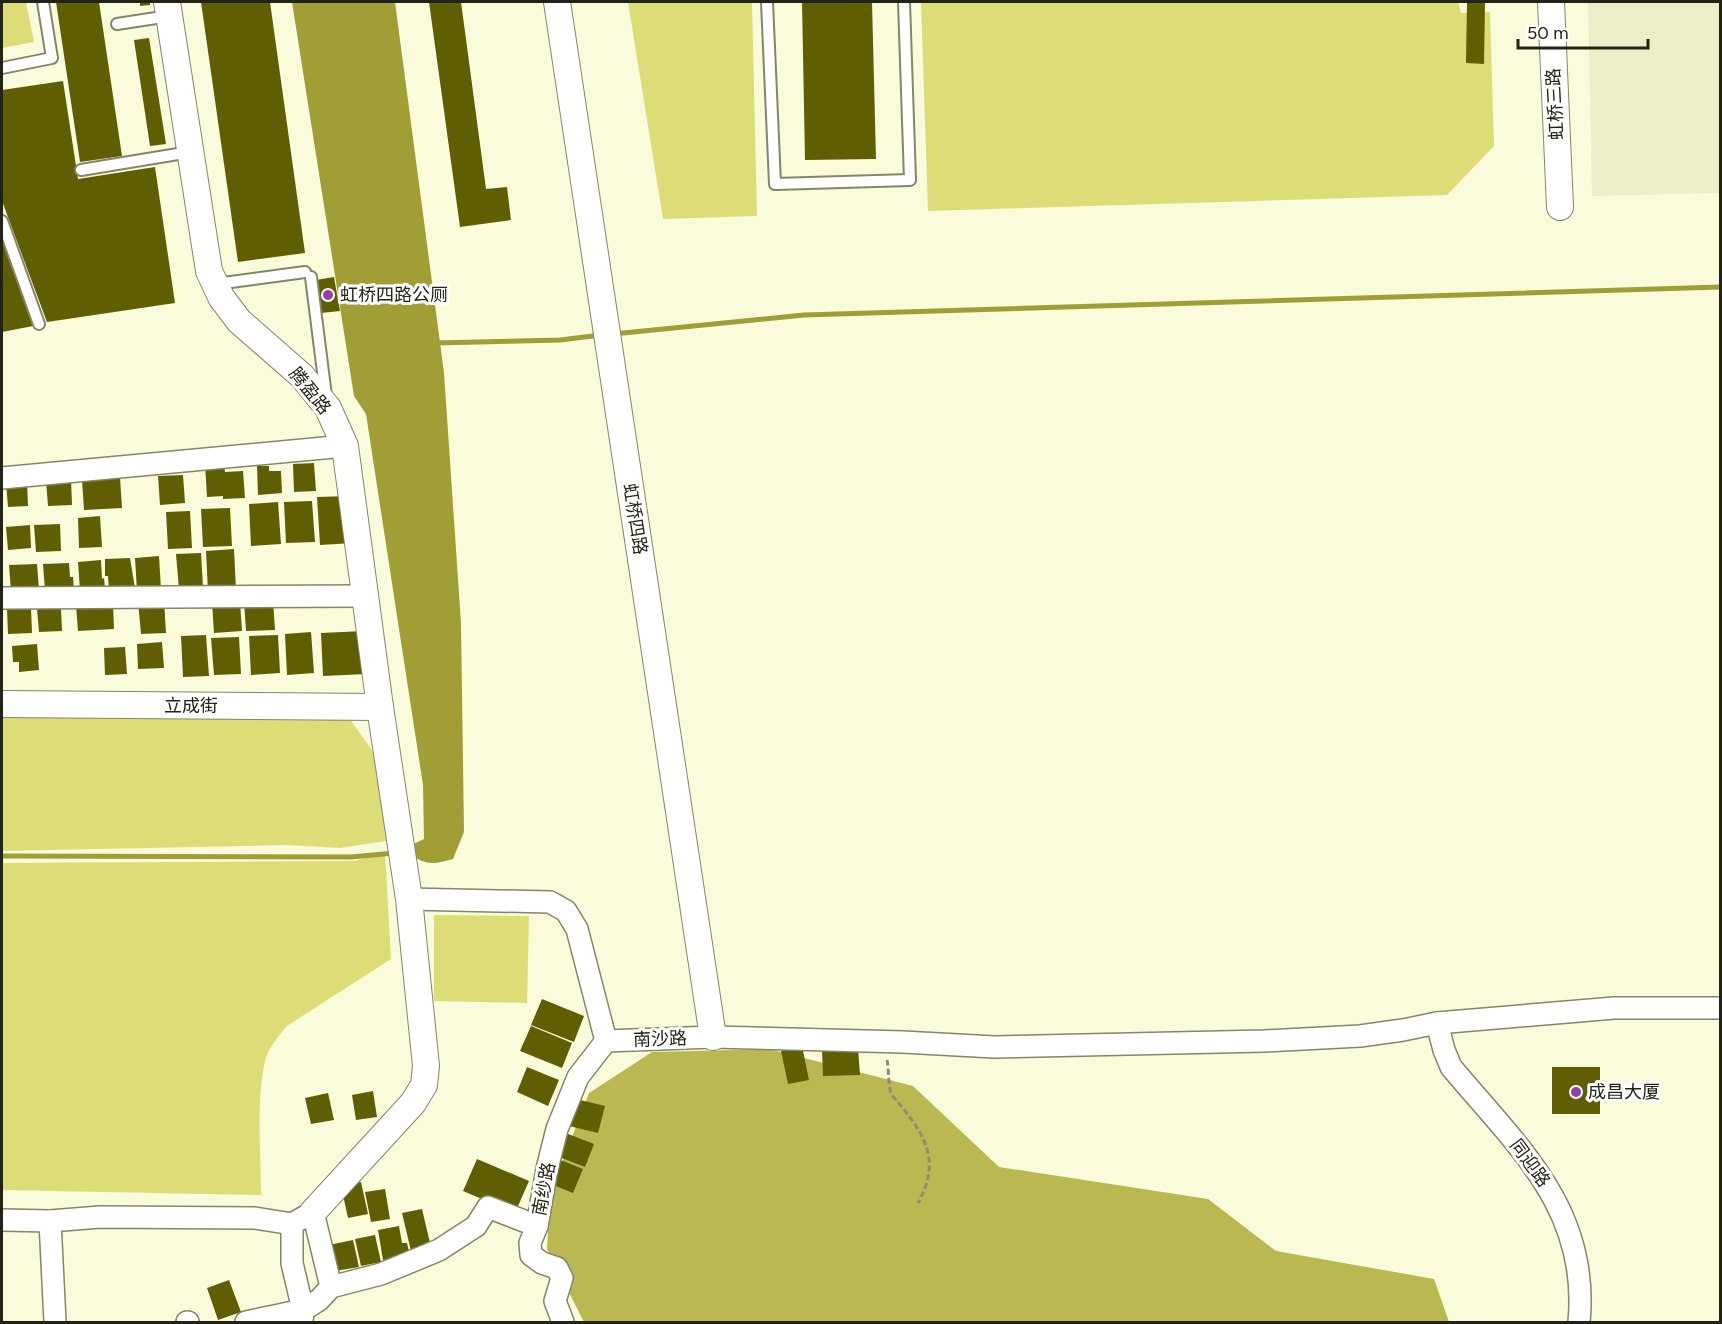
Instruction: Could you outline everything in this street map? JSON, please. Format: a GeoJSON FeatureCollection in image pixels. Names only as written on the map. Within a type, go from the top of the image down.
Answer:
{"type":"FeatureCollection","features":[{"type":"Feature","properties":{"kind":"street","name":"虹桥四路"},"geometry":{"type":"LineString","coordinates":[[557,2],[713,1037]]}},
{"type":"Feature","properties":{"kind":"street","name":"虹桥三路"},"geometry":{"type":"LineString","coordinates":[[1551,2],[1560,207]]}},
{"type":"Feature","properties":{"kind":"street","name":"腾盈路"},"geometry":{"type":"LineString","coordinates":[[168,9],[209,271],[221,297],[239,321],[302,376],[328,408],[345,446],[380,707],[409,899],[426,1066],[424,1085],[413,1103],[303,1218]]}},
{"type":"Feature","properties":{"kind":"street"},"geometry":{"type":"LineString","coordinates":[[2,478],[345,446]]}},
{"type":"Feature","properties":{"kind":"street"},"geometry":{"type":"LineString","coordinates":[[2,598],[366,596]]}},
{"type":"Feature","properties":{"kind":"street","name":"立成街"},"geometry":{"type":"LineString","coordinates":[[2,704],[380,707]]}},
{"type":"Feature","properties":{"kind":"street"},"geometry":{"type":"LineString","coordinates":[[409,899],[550,902],[566,911],[577,929],[606,1041]]}},
{"type":"Feature","properties":{"kind":"street","name":"南沙路"},"geometry":{"type":"LineString","coordinates":[[606,1041],[713,1037],[885,1041],[994,1047],[1264,1041],[1360,1036],[1437,1023],[1614,1008],[1720,1008]]}},
{"type":"Feature","properties":{"kind":"street","name":"同迎路"},"geometry":{"type":"LineString","coordinates":[[1437,1023],[1451,1067],[1539,1173],[1560,1207],[1579,1278],[1579,1323]]}},
{"type":"Feature","properties":{"kind":"street","name":"南纱路"},"geometry":{"type":"LineString","coordinates":[[302,1316],[331,1287],[381,1274],[439,1250],[476,1226],[488,1207],[537,1226],[557,1129],[578,1077],[606,1041]]}},
{"type":"Feature","properties":{"kind":"street"},"geometry":{"type":"LineString","coordinates":[[2,1220],[50,1221],[100,1217],[303,1218]]}},
{"type":"Feature","properties":{"kind":"street"},"geometry":{"type":"LineString","coordinates":[[303,1218],[331,1287]]}},
{"type":"Feature","properties":{"kind":"street"},"geometry":{"type":"LineString","coordinates":[[246,1323],[302,1316],[292,1263],[303,1218]]}},
{"type":"Feature","properties":{"kind":"street"},"geometry":{"type":"LineString","coordinates":[[50,1221],[55,1323]]}},
{"type":"Feature","properties":{"kind":"street"},"geometry":{"type":"LineString","coordinates":[[537,1226],[530,1243],[531,1255],[542,1263],[557,1268],[562,1278],[555,1301],[563,1323]]}},
{"type":"Feature","properties":{"kind":"lane"},"geometry":{"type":"LineString","coordinates":[[2,68],[52,58],[43,2]]}},
{"type":"Feature","properties":{"kind":"lane"},"geometry":{"type":"LineString","coordinates":[[767,2],[775,184],[910,180],[904,2]]}},
{"type":"Feature","properties":{"kind":"lane"},"geometry":{"type":"LineString","coordinates":[[117,24],[168,9]]}},
{"type":"Feature","properties":{"kind":"lane"},"geometry":{"type":"LineString","coordinates":[[81,170],[191,152]]}},
{"type":"Feature","properties":{"kind":"lane"},"geometry":{"type":"LineString","coordinates":[[2,221],[39,324]]}},
{"type":"Feature","properties":{"kind":"lane"},"geometry":{"type":"LineString","coordinates":[[215,284],[308,275],[328,408]]}},
{"type":"Feature","properties":{"kind":"path"},"geometry":{"type":"LineString","coordinates":[[885,1041],[891,1094],[924,1138],[929,1157],[930,1173],[926,1188],[918,1203]]}},
{"type":"Feature","properties":{"kind":"shaded area"},"geometry":{"type":"Polygon","coordinates":[[[2,2],[26,2],[34,42],[2,48],[2,2]]]}},
{"type":"Feature","properties":{"kind":"shaded area"},"geometry":{"type":"Polygon","coordinates":[[[292,2],[395,2],[444,373],[461,623],[464,832],[453,859],[441,862],[421,861],[411,854],[409,846],[424,839],[423,785],[366,414],[354,396],[292,2]]]}},
{"type":"Feature","properties":{"kind":"shaded area"},"geometry":{"type":"Polygon","coordinates":[[[628,2],[752,2],[757,216],[663,219],[628,2]]]}},
{"type":"Feature","properties":{"kind":"shaded area"},"geometry":{"type":"Polygon","coordinates":[[[921,2],[1458,2],[1461,13],[1490,12],[1494,146],[1447,195],[928,211],[921,2]]]}},
{"type":"Feature","properties":{"kind":"shaded area"},"geometry":{"type":"Polygon","coordinates":[[[1588,2],[1720,2],[1720,193],[1592,196],[1588,2]]]}},
{"type":"Feature","properties":{"kind":"shaded area"},"geometry":{"type":"Polygon","coordinates":[[[347,715],[381,763],[392,840],[340,848],[286,845],[2,851],[2,717],[347,715]]]}},
{"type":"Feature","properties":{"kind":"shaded area"},"geometry":{"type":"Polygon","coordinates":[[[385,852],[391,959],[287,1026],[266,1056],[260,1110],[261,1195],[2,1190],[2,863],[355,861],[385,852]]]}},
{"type":"Feature","properties":{"kind":"shaded area"},"geometry":{"type":"Polygon","coordinates":[[[434,915],[529,916],[527,1003],[434,1001],[434,915]]]}},
{"type":"Feature","properties":{"kind":"shaded area"},"geometry":{"type":"Polygon","coordinates":[[[769,1049],[913,1086],[999,1167],[1208,1199],[1276,1251],[1434,1279],[1449,1322],[584,1322],[547,1249],[550,1194],[589,1093],[652,1052],[769,1049]]]}},
{"type":"Feature","properties":{"kind":"building"},"geometry":{"type":"Polygon","coordinates":[[[56,2],[99,2],[122,156],[80,162],[56,2]]]}},
{"type":"Feature","properties":{"kind":"building"},"geometry":{"type":"Polygon","coordinates":[[[140,2],[150,2],[150,5],[140,6],[140,2]]]}},
{"type":"Feature","properties":{"kind":"building"},"geometry":{"type":"Polygon","coordinates":[[[201,2],[270,2],[305,253],[238,262],[201,2]]]}},
{"type":"Feature","properties":{"kind":"building"},"geometry":{"type":"Polygon","coordinates":[[[429,2],[461,2],[486,189],[507,187],[511,220],[460,227],[429,2]]]}},
{"type":"Feature","properties":{"kind":"building"},"geometry":{"type":"Polygon","coordinates":[[[802,2],[872,2],[876,159],[805,160],[802,2]]]}},
{"type":"Feature","properties":{"kind":"building"},"geometry":{"type":"Polygon","coordinates":[[[1467,2],[1485,2],[1484,64],[1466,63],[1467,2]]]}},
{"type":"Feature","properties":{"kind":"building"},"geometry":{"type":"Polygon","coordinates":[[[149,38],[166,144],[150,146],[134,40],[149,38]]]}},
{"type":"Feature","properties":{"kind":"building"},"geometry":{"type":"Polygon","coordinates":[[[63,81],[78,179],[155,167],[175,303],[47,322],[2,201],[2,90],[63,81]]]}},
{"type":"Feature","properties":{"kind":"building"},"geometry":{"type":"Polygon","coordinates":[[[2,240],[33,326],[2,332],[2,240]]]}},
{"type":"Feature","properties":{"kind":"building","name":"虹桥四路公厕"},"geometry":{"type":"Polygon","coordinates":[[[334,277],[340,311],[321,313],[316,280],[334,277]]]}},
{"type":"Feature","properties":{"kind":"building"},"geometry":{"type":"Polygon","coordinates":[[[224,463],[225,472],[243,471],[245,498],[207,497],[205,464],[224,463]]]}},
{"type":"Feature","properties":{"kind":"building"},"geometry":{"type":"Polygon","coordinates":[[[314,463],[316,491],[294,492],[293,464],[314,463]]]}},
{"type":"Feature","properties":{"kind":"building"},"geometry":{"type":"Polygon","coordinates":[[[257,466],[269,466],[269,471],[281,471],[282,493],[258,495],[257,466]]]}},
{"type":"Feature","properties":{"kind":"building"},"geometry":{"type":"Polygon","coordinates":[[[183,475],[185,503],[160,505],[158,476],[183,475]]]}},
{"type":"Feature","properties":{"kind":"building"},"geometry":{"type":"Polygon","coordinates":[[[120,477],[122,508],[84,510],[82,479],[120,477]]]}},
{"type":"Feature","properties":{"kind":"building"},"geometry":{"type":"Polygon","coordinates":[[[71,479],[72,505],[48,506],[46,480],[71,479]]]}},
{"type":"Feature","properties":{"kind":"building"},"geometry":{"type":"Polygon","coordinates":[[[27,481],[28,506],[8,507],[6,482],[27,481]]]}},
{"type":"Feature","properties":{"kind":"building"},"geometry":{"type":"Polygon","coordinates":[[[350,496],[353,543],[320,545],[317,497],[350,496]]]}},
{"type":"Feature","properties":{"kind":"building"},"geometry":{"type":"Polygon","coordinates":[[[312,501],[315,542],[286,543],[284,502],[312,501]]]}},
{"type":"Feature","properties":{"kind":"building"},"geometry":{"type":"Polygon","coordinates":[[[278,502],[281,544],[251,546],[249,504],[278,502]]]}},
{"type":"Feature","properties":{"kind":"building"},"geometry":{"type":"Polygon","coordinates":[[[230,508],[232,546],[203,547],[201,509],[230,508]]]}},
{"type":"Feature","properties":{"kind":"building"},"geometry":{"type":"Polygon","coordinates":[[[190,511],[192,548],[168,549],[166,512],[190,511]]]}},
{"type":"Feature","properties":{"kind":"building"},"geometry":{"type":"Polygon","coordinates":[[[100,516],[102,547],[79,548],[78,518],[100,516]]]}},
{"type":"Feature","properties":{"kind":"building"},"geometry":{"type":"Polygon","coordinates":[[[60,524],[61,551],[36,552],[34,525],[60,524]]]}},
{"type":"Feature","properties":{"kind":"building"},"geometry":{"type":"Polygon","coordinates":[[[30,525],[31,548],[8,550],[6,527],[30,525]]]}},
{"type":"Feature","properties":{"kind":"building"},"geometry":{"type":"Polygon","coordinates":[[[234,549],[236,590],[208,591],[206,551],[234,549]]]}},
{"type":"Feature","properties":{"kind":"building"},"geometry":{"type":"Polygon","coordinates":[[[201,553],[203,587],[179,589],[176,554],[201,553]]]}},
{"type":"Feature","properties":{"kind":"building"},"geometry":{"type":"Polygon","coordinates":[[[159,556],[161,590],[137,591],[135,558],[159,556]]]}},
{"type":"Feature","properties":{"kind":"building"},"geometry":{"type":"Polygon","coordinates":[[[130,558],[135,588],[109,590],[108,576],[105,576],[105,559],[130,558]]]}},
{"type":"Feature","properties":{"kind":"building"},"geometry":{"type":"Polygon","coordinates":[[[101,560],[105,589],[80,591],[78,562],[101,560]]]}},
{"type":"Feature","properties":{"kind":"building"},"geometry":{"type":"Polygon","coordinates":[[[69,563],[74,590],[45,591],[43,564],[69,563]]]}},
{"type":"Feature","properties":{"kind":"building"},"geometry":{"type":"Polygon","coordinates":[[[37,564],[39,590],[11,592],[9,565],[37,564]]]}},
{"type":"Feature","properties":{"kind":"building"},"geometry":{"type":"Polygon","coordinates":[[[164,600],[166,633],[141,634],[138,601],[164,600]]]}},
{"type":"Feature","properties":{"kind":"building"},"geometry":{"type":"Polygon","coordinates":[[[273,600],[275,630],[246,631],[244,601],[273,600]]]}},
{"type":"Feature","properties":{"kind":"building"},"geometry":{"type":"Polygon","coordinates":[[[240,602],[242,631],[214,633],[212,603],[240,602]]]}},
{"type":"Feature","properties":{"kind":"building"},"geometry":{"type":"Polygon","coordinates":[[[113,603],[114,629],[78,631],[76,605],[113,603]]]}},
{"type":"Feature","properties":{"kind":"building"},"geometry":{"type":"Polygon","coordinates":[[[31,608],[32,633],[8,634],[7,609],[31,608]]]}},
{"type":"Feature","properties":{"kind":"building"},"geometry":{"type":"Polygon","coordinates":[[[61,608],[62,631],[39,632],[37,609],[61,608]]]}},
{"type":"Feature","properties":{"kind":"building"},"geometry":{"type":"Polygon","coordinates":[[[364,631],[366,674],[323,676],[321,633],[364,631]]]}},
{"type":"Feature","properties":{"kind":"building"},"geometry":{"type":"Polygon","coordinates":[[[311,632],[314,673],[287,675],[285,634],[311,632]]]}},
{"type":"Feature","properties":{"kind":"building"},"geometry":{"type":"Polygon","coordinates":[[[206,635],[209,676],[183,677],[181,636],[206,635]]]}},
{"type":"Feature","properties":{"kind":"building"},"geometry":{"type":"Polygon","coordinates":[[[278,635],[280,673],[251,675],[249,636],[278,635]]]}},
{"type":"Feature","properties":{"kind":"building"},"geometry":{"type":"Polygon","coordinates":[[[239,637],[241,674],[214,675],[211,638],[239,637]]]}},
{"type":"Feature","properties":{"kind":"building"},"geometry":{"type":"Polygon","coordinates":[[[162,642],[164,668],[138,669],[137,644],[162,642]]]}},
{"type":"Feature","properties":{"kind":"building"},"geometry":{"type":"Polygon","coordinates":[[[37,644],[39,670],[19,672],[19,662],[13,662],[12,646],[37,644]]]}},
{"type":"Feature","properties":{"kind":"building"},"geometry":{"type":"Polygon","coordinates":[[[125,647],[127,674],[105,675],[104,648],[125,647]]]}},
{"type":"Feature","properties":{"kind":"building"},"geometry":{"type":"Polygon","coordinates":[[[542,999],[584,1016],[574,1042],[531,1025],[542,999]]]}},
{"type":"Feature","properties":{"kind":"building"},"geometry":{"type":"Polygon","coordinates":[[[531,1026],[572,1043],[562,1068],[520,1051],[531,1026]]]}},
{"type":"Feature","properties":{"kind":"building"},"geometry":{"type":"Polygon","coordinates":[[[802,1046],[809,1080],[788,1084],[781,1051],[802,1046]]]}},
{"type":"Feature","properties":{"kind":"building"},"geometry":{"type":"Polygon","coordinates":[[[858,1048],[860,1075],[823,1076],[822,1049],[858,1048]]]}},
{"type":"Feature","properties":{"kind":"building"},"geometry":{"type":"Polygon","coordinates":[[[527,1067],[559,1080],[548,1106],[517,1092],[527,1067]]]}},
{"type":"Feature","properties":{"kind":"building"},"geometry":{"type":"Polygon","coordinates":[[[1552,1067],[1600,1067],[1600,1114],[1552,1114],[1552,1067]]]}},
{"type":"Feature","properties":{"kind":"building"},"geometry":{"type":"Polygon","coordinates":[[[373,1091],[377,1117],[356,1120],[352,1095],[373,1091]]]}},
{"type":"Feature","properties":{"kind":"building"},"geometry":{"type":"Polygon","coordinates":[[[328,1093],[334,1120],[311,1124],[305,1098],[328,1093]]]}},
{"type":"Feature","properties":{"kind":"building"},"geometry":{"type":"Polygon","coordinates":[[[572,1098],[605,1106],[598,1133],[565,1125],[572,1098]]]}},
{"type":"Feature","properties":{"kind":"building"},"geometry":{"type":"Polygon","coordinates":[[[568,1134],[594,1144],[585,1167],[559,1157],[568,1134]]]}},
{"type":"Feature","properties":{"kind":"building"},"geometry":{"type":"Polygon","coordinates":[[[477,1159],[529,1181],[515,1213],[463,1191],[477,1159]]]}},
{"type":"Feature","properties":{"kind":"building"},"geometry":{"type":"Polygon","coordinates":[[[558,1159],[583,1169],[573,1193],[548,1183],[558,1159]]]}},
{"type":"Feature","properties":{"kind":"building"},"geometry":{"type":"Polygon","coordinates":[[[361,1182],[368,1214],[348,1218],[341,1186],[361,1182]]]}},
{"type":"Feature","properties":{"kind":"building"},"geometry":{"type":"Polygon","coordinates":[[[385,1189],[390,1219],[371,1222],[365,1192],[385,1189]]]}},
{"type":"Feature","properties":{"kind":"building"},"geometry":{"type":"Polygon","coordinates":[[[422,1209],[431,1247],[411,1251],[402,1213],[422,1209]]]}},
{"type":"Feature","properties":{"kind":"building"},"geometry":{"type":"Polygon","coordinates":[[[399,1226],[402,1243],[407,1243],[410,1256],[383,1260],[378,1230],[399,1226]]]}},
{"type":"Feature","properties":{"kind":"building"},"geometry":{"type":"Polygon","coordinates":[[[375,1235],[381,1262],[361,1266],[355,1239],[375,1235]]]}},
{"type":"Feature","properties":{"kind":"building"},"geometry":{"type":"Polygon","coordinates":[[[353,1240],[359,1267],[335,1271],[329,1245],[353,1240]]]}},
{"type":"Feature","properties":{"kind":"building"},"geometry":{"type":"Polygon","coordinates":[[[229,1280],[241,1312],[218,1320],[207,1288],[229,1280]]]}},
{"type":"Feature","properties":{"kind":"waterway"},"geometry":{"type":"LineString","coordinates":[[613,334],[804,315],[1720,287]]}},
{"type":"Feature","properties":{"kind":"waterway"},"geometry":{"type":"LineString","coordinates":[[434,343],[560,340],[601,335]]}},
{"type":"Feature","properties":{"kind":"waterway"},"geometry":{"type":"LineString","coordinates":[[2,856],[351,857],[394,853]]}},
{"type":"Feature","properties":{"kind":"place","name":"虹桥四路公厕"},"geometry":{"type":"Point","coordinates":[328,295]}},
{"type":"Feature","properties":{"kind":"place","name":"成昌大厦"},"geometry":{"type":"Point","coordinates":[1576,1092]}}]}
